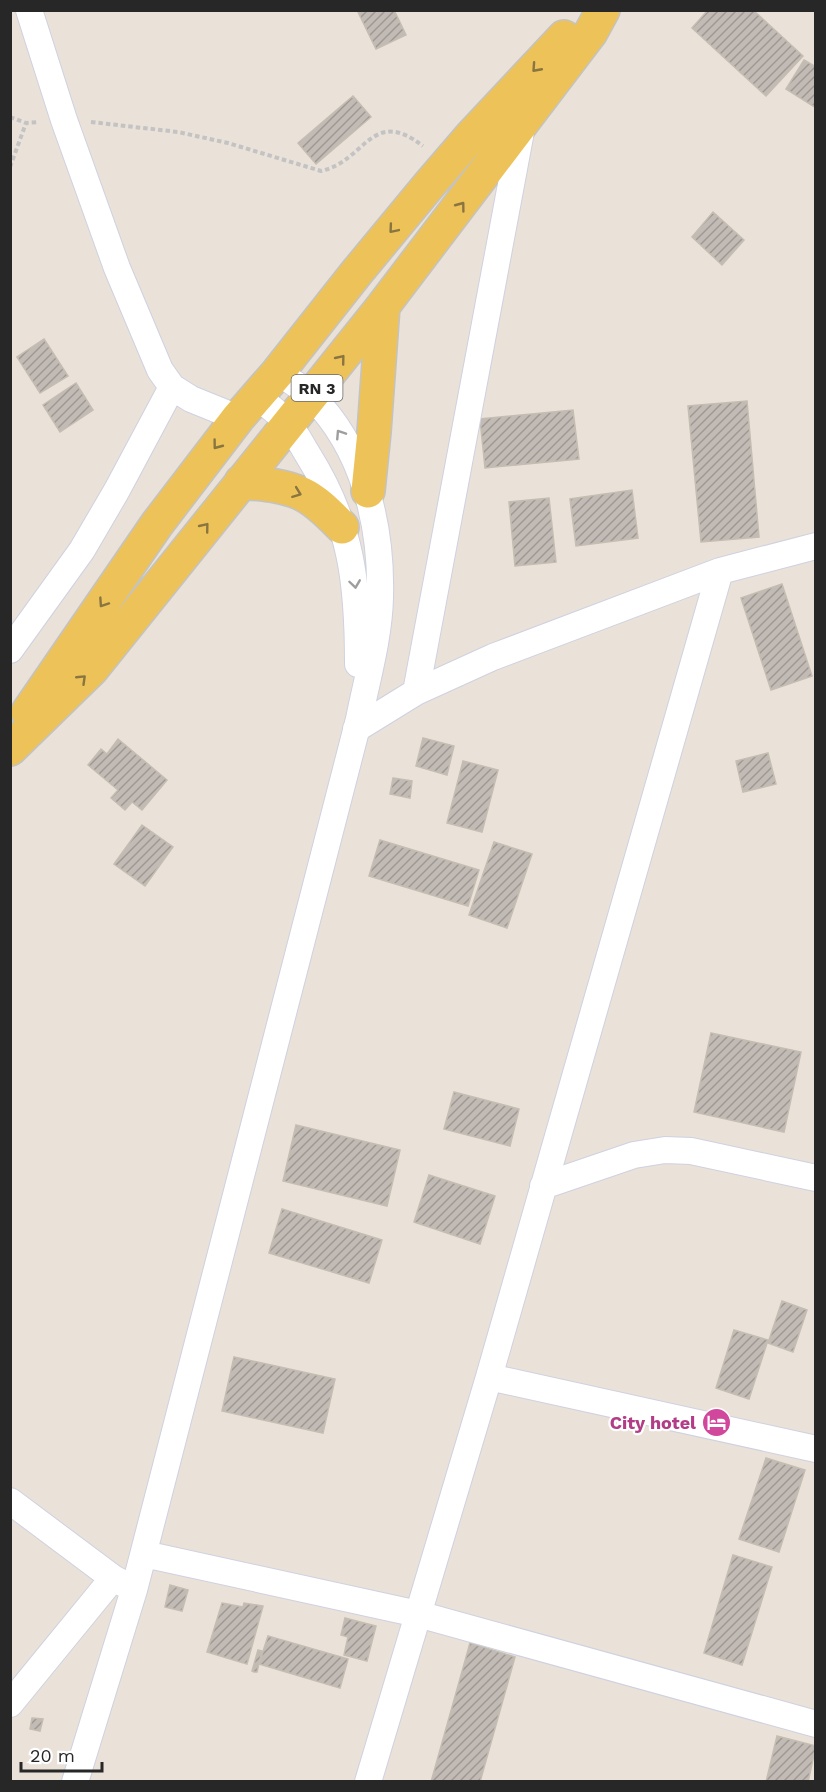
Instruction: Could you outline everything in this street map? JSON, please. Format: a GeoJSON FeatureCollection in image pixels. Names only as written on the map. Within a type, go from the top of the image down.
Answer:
{"type":"FeatureCollection","features":[{"type":"Feature","properties":{"kind":"main road","name":"RN 3"},"geometry":{"type":"LineString","coordinates":[[10,739],[158,524],[247,407],[447,165],[579,20],[592,10]]}},
{"type":"Feature","properties":{"kind":"main road","name":"RN 3"},"geometry":{"type":"LineString","coordinates":[[10,749],[92,669],[383,306],[522,126],[591,32],[603,10]]}},
{"type":"Feature","properties":{"kind":"main road"},"geometry":{"type":"LineString","coordinates":[[368,491],[375,432],[383,306]]}},
{"type":"Feature","properties":{"kind":"main road"},"geometry":{"type":"LineString","coordinates":[[241,482],[274,486],[302,494],[320,506],[342,527]]}},
{"type":"Feature","properties":{"kind":"street"},"geometry":{"type":"LineString","coordinates":[[31,11],[64,120],[117,268],[160,370],[172,387],[191,399],[247,407],[288,423],[318,471],[342,527],[352,561],[357,594],[358,724]]}},
{"type":"Feature","properties":{"kind":"street"},"geometry":{"type":"LineString","coordinates":[[416,692],[522,126]]}},
{"type":"Feature","properties":{"kind":"street"},"geometry":{"type":"LineString","coordinates":[[10,1704],[123,1584],[144,1554],[358,724],[380,598],[376,530],[368,491],[343,437],[311,396],[278,372]]}},
{"type":"Feature","properties":{"kind":"street"},"geometry":{"type":"LineString","coordinates":[[10,650],[82,550],[172,387]]}},
{"type":"Feature","properties":{"kind":"street"},"geometry":{"type":"LineString","coordinates":[[358,724],[416,692],[493,657],[720,571],[816,546]]}},
{"type":"Feature","properties":{"kind":"street"},"geometry":{"type":"LineString","coordinates":[[368,1782],[489,1377],[720,571]]}},
{"type":"Feature","properties":{"kind":"street"},"geometry":{"type":"LineString","coordinates":[[543,1186],[634,1155],[665,1150],[691,1151],[816,1178]]}},
{"type":"Feature","properties":{"kind":"street"},"geometry":{"type":"LineString","coordinates":[[489,1377],[816,1449]]}},
{"type":"Feature","properties":{"kind":"street"},"geometry":{"type":"LineString","coordinates":[[10,1500],[123,1584]]}},
{"type":"Feature","properties":{"kind":"street"},"geometry":{"type":"LineString","coordinates":[[144,1554],[418,1614],[816,1724]]}},
{"type":"Feature","properties":{"kind":"street"},"geometry":{"type":"LineString","coordinates":[[75,1782],[123,1584]]}},
{"type":"Feature","properties":{"kind":"path"},"geometry":{"type":"LineString","coordinates":[[10,117],[26,123],[64,120],[126,124],[178,132],[228,143],[321,171],[334,169],[378,134],[396,130],[409,135],[447,165]]}},
{"type":"Feature","properties":{"kind":"path"},"geometry":{"type":"LineString","coordinates":[[10,167],[26,123]]}},
{"type":"Feature","properties":{"kind":"building"},"geometry":{"type":"Polygon","coordinates":[[[357,10],[394,10],[406,35],[376,49],[357,10]]]}},
{"type":"Feature","properties":{"kind":"building"},"geometry":{"type":"Polygon","coordinates":[[[708,10],[753,10],[803,56],[766,96],[692,28],[708,10]]]}},
{"type":"Feature","properties":{"kind":"building"},"geometry":{"type":"Polygon","coordinates":[[[804,60],[816,67],[816,108],[786,89],[804,60]]]}},
{"type":"Feature","properties":{"kind":"building"},"geometry":{"type":"Polygon","coordinates":[[[353,96],[371,117],[316,164],[298,143],[353,96]]]}},
{"type":"Feature","properties":{"kind":"building"},"geometry":{"type":"Polygon","coordinates":[[[713,212],[744,240],[722,265],[692,237],[713,212]]]}},
{"type":"Feature","properties":{"kind":"building"},"geometry":{"type":"Polygon","coordinates":[[[44,339],[68,376],[40,393],[17,357],[44,339]]]}},
{"type":"Feature","properties":{"kind":"building"},"geometry":{"type":"Polygon","coordinates":[[[76,383],[93,410],[60,432],[43,405],[76,383]]]}},
{"type":"Feature","properties":{"kind":"building"},"geometry":{"type":"Polygon","coordinates":[[[747,401],[759,537],[701,542],[688,406],[747,401]]]}},
{"type":"Feature","properties":{"kind":"building"},"geometry":{"type":"Polygon","coordinates":[[[573,410],[579,459],[485,468],[480,419],[573,410]]]}},
{"type":"Feature","properties":{"kind":"building"},"geometry":{"type":"Polygon","coordinates":[[[632,490],[638,538],[576,546],[570,499],[632,490]]]}},
{"type":"Feature","properties":{"kind":"building"},"geometry":{"type":"Polygon","coordinates":[[[549,498],[556,562],[515,566],[509,502],[549,498]]]}},
{"type":"Feature","properties":{"kind":"building"},"geometry":{"type":"Polygon","coordinates":[[[782,584],[812,676],[771,690],[741,598],[782,584]]]}},
{"type":"Feature","properties":{"kind":"building"},"geometry":{"type":"Polygon","coordinates":[[[423,738],[454,746],[447,775],[416,766],[423,738]]]}},
{"type":"Feature","properties":{"kind":"building"},"geometry":{"type":"Polygon","coordinates":[[[118,739],[167,780],[142,810],[132,802],[125,810],[111,798],[118,790],[88,765],[101,749],[107,754],[118,739]]]}},
{"type":"Feature","properties":{"kind":"building"},"geometry":{"type":"Polygon","coordinates":[[[768,753],[776,784],[743,792],[736,761],[768,753]]]}},
{"type":"Feature","properties":{"kind":"building"},"geometry":{"type":"Polygon","coordinates":[[[463,761],[498,770],[482,832],[447,823],[463,761]]]}},
{"type":"Feature","properties":{"kind":"building"},"geometry":{"type":"Polygon","coordinates":[[[393,778],[412,781],[410,798],[390,794],[393,778]]]}},
{"type":"Feature","properties":{"kind":"building"},"geometry":{"type":"Polygon","coordinates":[[[142,825],[173,847],[145,886],[114,864],[142,825]]]}},
{"type":"Feature","properties":{"kind":"building"},"geometry":{"type":"Polygon","coordinates":[[[380,840],[479,870],[468,906],[369,876],[380,840]]]}},
{"type":"Feature","properties":{"kind":"building"},"geometry":{"type":"Polygon","coordinates":[[[494,842],[532,854],[507,928],[469,915],[494,842]]]}},
{"type":"Feature","properties":{"kind":"building"},"geometry":{"type":"Polygon","coordinates":[[[711,1033],[801,1052],[784,1132],[694,1112],[711,1033]]]}},
{"type":"Feature","properties":{"kind":"building"},"geometry":{"type":"Polygon","coordinates":[[[454,1092],[519,1109],[510,1146],[444,1129],[454,1092]]]}},
{"type":"Feature","properties":{"kind":"building"},"geometry":{"type":"Polygon","coordinates":[[[296,1125],[400,1150],[387,1206],[283,1181],[296,1125]]]}},
{"type":"Feature","properties":{"kind":"building"},"geometry":{"type":"Polygon","coordinates":[[[429,1175],[495,1196],[480,1244],[414,1222],[429,1175]]]}},
{"type":"Feature","properties":{"kind":"building"},"geometry":{"type":"Polygon","coordinates":[[[282,1209],[382,1240],[369,1283],[269,1253],[282,1209]]]}},
{"type":"Feature","properties":{"kind":"building"},"geometry":{"type":"Polygon","coordinates":[[[782,1301],[807,1310],[793,1352],[768,1343],[782,1301]]]}},
{"type":"Feature","properties":{"kind":"building"},"geometry":{"type":"Polygon","coordinates":[[[734,1330],[768,1340],[749,1399],[716,1388],[734,1330]]]}},
{"type":"Feature","properties":{"kind":"building"},"geometry":{"type":"Polygon","coordinates":[[[234,1357],[335,1379],[323,1433],[222,1411],[234,1357]]]}},
{"type":"Feature","properties":{"kind":"building"},"geometry":{"type":"Polygon","coordinates":[[[766,1458],[805,1470],[779,1552],[739,1539],[766,1458]]]}},
{"type":"Feature","properties":{"kind":"building"},"geometry":{"type":"Polygon","coordinates":[[[733,1555],[772,1567],[742,1665],[704,1653],[733,1555]]]}},
{"type":"Feature","properties":{"kind":"building"},"geometry":{"type":"Polygon","coordinates":[[[170,1585],[188,1590],[182,1611],[165,1607],[170,1585]]]}},
{"type":"Feature","properties":{"kind":"building"},"geometry":{"type":"Polygon","coordinates":[[[222,1603],[243,1607],[244,1603],[263,1606],[247,1664],[207,1652],[222,1603]]]}},
{"type":"Feature","properties":{"kind":"building"},"geometry":{"type":"Polygon","coordinates":[[[345,1618],[376,1626],[367,1661],[344,1655],[348,1637],[341,1635],[345,1618]]]}},
{"type":"Feature","properties":{"kind":"building"},"geometry":{"type":"Polygon","coordinates":[[[268,1636],[348,1659],[340,1688],[259,1664],[268,1636]]]}},
{"type":"Feature","properties":{"kind":"building"},"geometry":{"type":"Polygon","coordinates":[[[470,1643],[515,1657],[480,1782],[431,1782],[470,1643]]]}},
{"type":"Feature","properties":{"kind":"building"},"geometry":{"type":"Polygon","coordinates":[[[258,1650],[262,1651],[257,1672],[254,1672],[252,1671],[258,1650]]]}},
{"type":"Feature","properties":{"kind":"building"},"geometry":{"type":"Polygon","coordinates":[[[32,1718],[43,1719],[40,1731],[30,1729],[32,1718]]]}},
{"type":"Feature","properties":{"kind":"building"},"geometry":{"type":"Polygon","coordinates":[[[777,1736],[816,1746],[808,1782],[766,1782],[777,1736]]]}},
{"type":"Feature","properties":{"kind":"place","name":"City hotel"},"geometry":{"type":"Point","coordinates":[717,1423]}}]}
